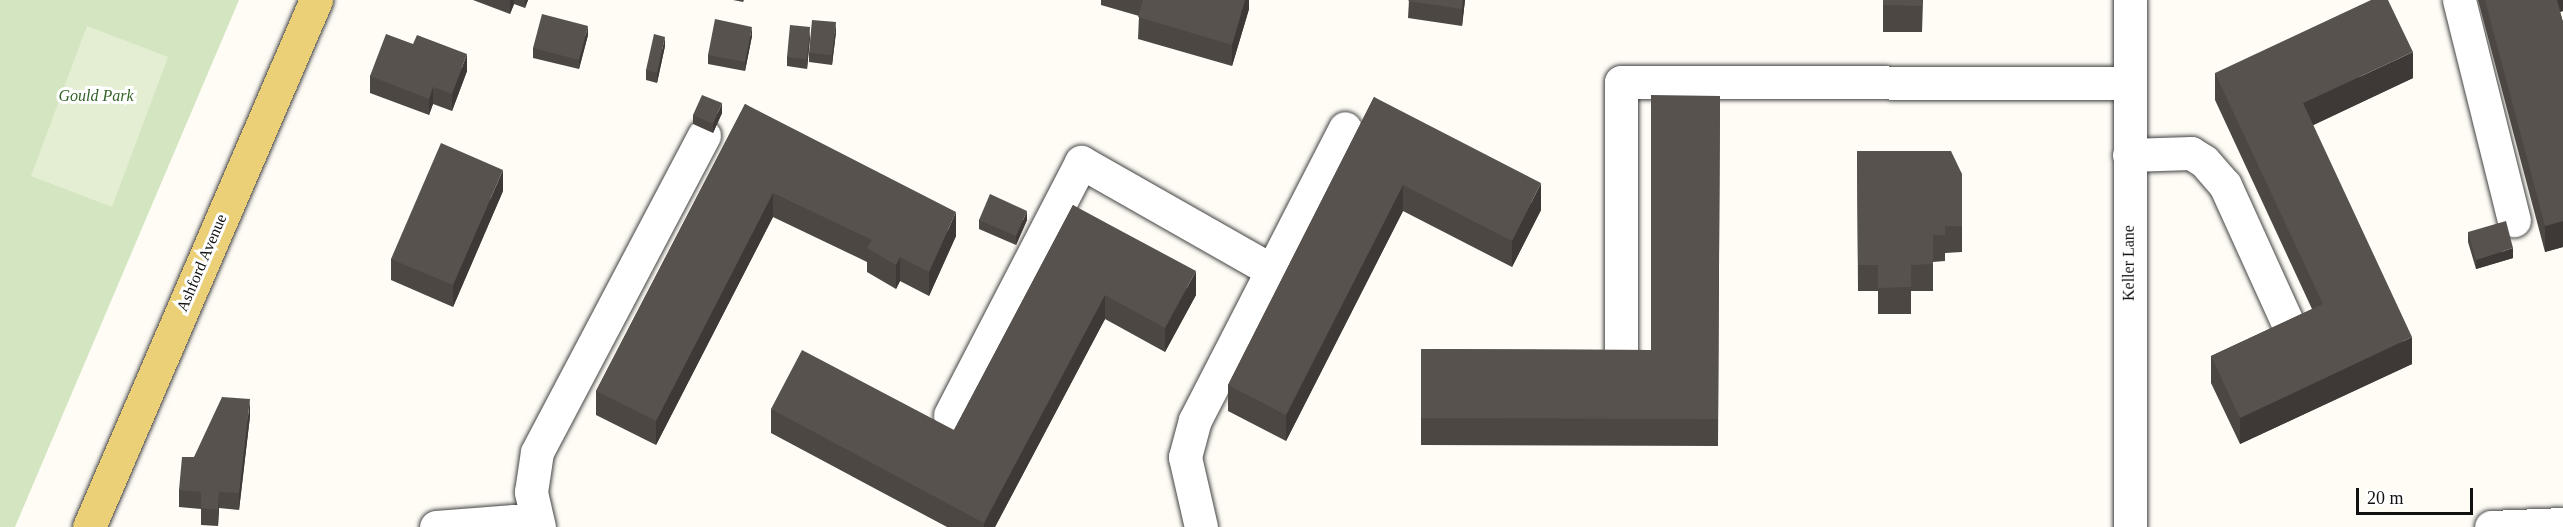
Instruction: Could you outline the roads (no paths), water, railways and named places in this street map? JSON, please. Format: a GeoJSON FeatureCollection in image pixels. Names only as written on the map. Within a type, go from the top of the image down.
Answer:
{"type":"FeatureCollection","features":[{"type":"Feature","properties":{"kind":"main road","name":"Ashford Avenue"},"geometry":{"type":"LineString","coordinates":[[89,527],[316,0]]}},
{"type":"Feature","properties":{"kind":"street","name":"Keller Lane"},"geometry":{"type":"LineString","coordinates":[[2130,0],[2128,83],[2130,527]]}},
{"type":"Feature","properties":{"kind":"street"},"geometry":{"type":"LineString","coordinates":[[2458,0],[2514,220]]}},
{"type":"Feature","properties":{"kind":"street"},"geometry":{"type":"LineString","coordinates":[[1622,362],[1621,82],[2128,83]]}},
{"type":"Feature","properties":{"kind":"street"},"geometry":{"type":"LineString","coordinates":[[1202,527],[1185,457],[1195,420],[1345,128]]}},
{"type":"Feature","properties":{"kind":"street"},"geometry":{"type":"LineString","coordinates":[[540,527],[531,492],[537,452],[704,135]]}},
{"type":"Feature","properties":{"kind":"street"},"geometry":{"type":"LineString","coordinates":[[2129,155],[2191,153],[2204,161],[2225,185],[2292,333]]}},
{"type":"Feature","properties":{"kind":"street"},"geometry":{"type":"LineString","coordinates":[[950,416],[1081,162],[1271,270]]}},
{"type":"Feature","properties":{"kind":"street"},"geometry":{"type":"LineString","coordinates":[[436,527],[514,521],[520,527]]}},
{"type":"Feature","properties":{"kind":"street"},"geometry":{"type":"LineString","coordinates":[[2491,527],[2563,524]]}},
{"type":"Feature","properties":{"kind":"park label","name":"Gould Park"},"geometry":{"type":"Point","coordinates":[96,96]}}]}
